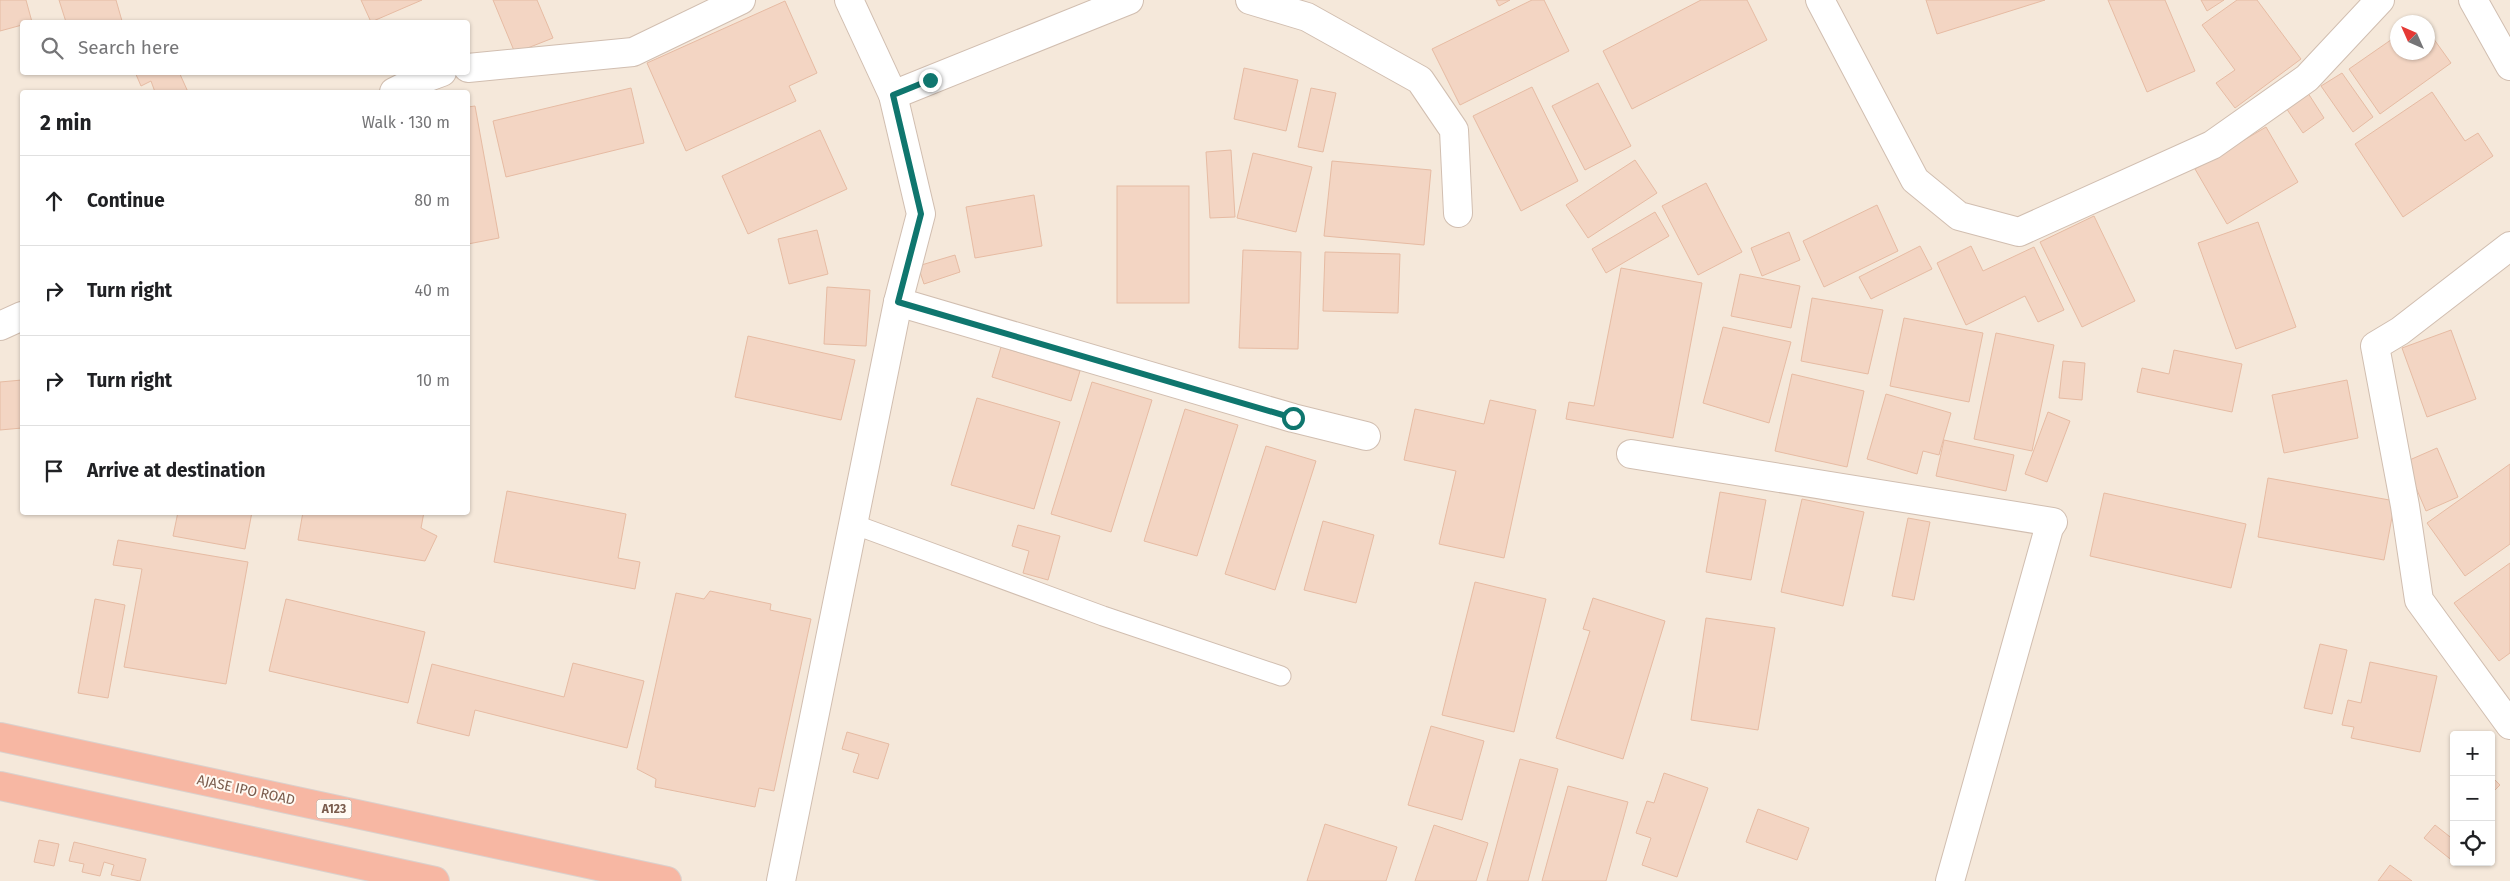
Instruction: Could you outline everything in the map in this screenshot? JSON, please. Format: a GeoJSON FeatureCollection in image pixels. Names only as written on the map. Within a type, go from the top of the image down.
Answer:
{"type":"FeatureCollection","features":[{"type":"Feature","properties":{"kind":"highway","name":"AJASE IPO ROAD"},"geometry":{"type":"LineString","coordinates":[[0,737],[667,881]]}},
{"type":"Feature","properties":{"kind":"highway"},"geometry":{"type":"LineString","coordinates":[[0,786],[418,879]]}},
{"type":"Feature","properties":{"kind":"street"},"geometry":{"type":"LineString","coordinates":[[470,68],[634,52],[741,0]]}},
{"type":"Feature","properties":{"kind":"street"},"geometry":{"type":"LineString","coordinates":[[781,881],[898,302],[921,214],[893,95],[849,0]]}},
{"type":"Feature","properties":{"kind":"street"},"geometry":{"type":"LineString","coordinates":[[893,95],[1129,0]]}},
{"type":"Feature","properties":{"kind":"street"},"geometry":{"type":"LineString","coordinates":[[1250,0],[1307,17],[1420,80],[1454,130],[1458,213]]}},
{"type":"Feature","properties":{"kind":"street"},"geometry":{"type":"LineString","coordinates":[[1820,0],[1915,180],[1959,216],[2019,232],[2212,145],[2307,78],[2380,0]]}},
{"type":"Feature","properties":{"kind":"street"},"geometry":{"type":"LineString","coordinates":[[2473,0],[2510,66]]}},
{"type":"Feature","properties":{"kind":"street"},"geometry":{"type":"LineString","coordinates":[[398,90],[434,75]]}},
{"type":"Feature","properties":{"kind":"street"},"geometry":{"type":"LineString","coordinates":[[2510,246],[2400,331],[2375,346],[2405,506],[2419,600],[2510,726]]}},
{"type":"Feature","properties":{"kind":"street"},"geometry":{"type":"LineString","coordinates":[[898,302],[1293,418],[1366,436]]}},
{"type":"Feature","properties":{"kind":"street"},"geometry":{"type":"LineString","coordinates":[[0,326],[20,317]]}},
{"type":"Feature","properties":{"kind":"street"},"geometry":{"type":"LineString","coordinates":[[1631,454],[2053,522],[2049,528],[1950,881]]}},
{"type":"Feature","properties":{"kind":"lane"},"geometry":{"type":"LineString","coordinates":[[853,524],[1103,616],[1281,676]]}},
{"type":"Feature","properties":{"kind":"shaded area"},"geometry":{"type":"Polygon","coordinates":[[[0,0],[2510,0],[2510,881],[0,881],[0,0]]]}},
{"type":"Feature","properties":{"kind":"building"},"geometry":{"type":"Polygon","coordinates":[[[0,0],[26,0],[31,20],[20,20],[20,26],[0,31],[0,0]]]}},
{"type":"Feature","properties":{"kind":"building"},"geometry":{"type":"Polygon","coordinates":[[[59,0],[116,0],[122,20],[65,20],[59,0]]]}},
{"type":"Feature","properties":{"kind":"building"},"geometry":{"type":"Polygon","coordinates":[[[361,0],[422,0],[376,20],[370,20],[361,0]]]}},
{"type":"Feature","properties":{"kind":"building"},"geometry":{"type":"Polygon","coordinates":[[[493,0],[537,0],[553,38],[515,53],[493,0]]]}},
{"type":"Feature","properties":{"kind":"building"},"geometry":{"type":"Polygon","coordinates":[[[1496,0],[1510,0],[1499,6],[1496,0]]]}},
{"type":"Feature","properties":{"kind":"building"},"geometry":{"type":"Polygon","coordinates":[[[1532,0],[1544,0],[1569,51],[1460,105],[1432,49],[1532,0]]]}},
{"type":"Feature","properties":{"kind":"building"},"geometry":{"type":"Polygon","coordinates":[[[1701,0],[1747,0],[1767,40],[1632,109],[1603,51],[1701,0]]]}},
{"type":"Feature","properties":{"kind":"building"},"geometry":{"type":"Polygon","coordinates":[[[1926,0],[2045,0],[1937,34],[1926,0]]]}},
{"type":"Feature","properties":{"kind":"building"},"geometry":{"type":"Polygon","coordinates":[[[2108,0],[2165,0],[2195,71],[2147,92],[2108,0]]]}},
{"type":"Feature","properties":{"kind":"building"},"geometry":{"type":"Polygon","coordinates":[[[2201,0],[2224,0],[2207,11],[2201,0]]]}},
{"type":"Feature","properties":{"kind":"building"},"geometry":{"type":"Polygon","coordinates":[[[2237,0],[2257,0],[2301,59],[2235,108],[2216,83],[2235,70],[2202,25],[2237,0]]]}},
{"type":"Feature","properties":{"kind":"building"},"geometry":{"type":"Polygon","coordinates":[[[785,1],[817,73],[789,86],[796,101],[686,151],[647,63],[785,1]]]}},
{"type":"Feature","properties":{"kind":"building"},"geometry":{"type":"Polygon","coordinates":[[[2390,41],[2390,60],[2435,60],[2435,41],[2451,63],[2380,114],[2349,69],[2390,41]]]}},
{"type":"Feature","properties":{"kind":"building"},"geometry":{"type":"Polygon","coordinates":[[[1244,68],[1298,80],[1286,131],[1234,119],[1244,68]]]}},
{"type":"Feature","properties":{"kind":"building"},"geometry":{"type":"Polygon","coordinates":[[[2342,73],[2373,117],[2353,132],[2321,86],[2342,73]]]}},
{"type":"Feature","properties":{"kind":"building"},"geometry":{"type":"Polygon","coordinates":[[[136,75],[180,75],[187,90],[154,90],[151,81],[141,86],[136,75]]]}},
{"type":"Feature","properties":{"kind":"building"},"geometry":{"type":"Polygon","coordinates":[[[1598,83],[1631,146],[1585,170],[1552,106],[1598,83]]]}},
{"type":"Feature","properties":{"kind":"building"},"geometry":{"type":"Polygon","coordinates":[[[1532,87],[1578,181],[1521,211],[1473,116],[1532,87]]]}},
{"type":"Feature","properties":{"kind":"building"},"geometry":{"type":"Polygon","coordinates":[[[631,88],[644,143],[506,177],[493,121],[631,88]]]}},
{"type":"Feature","properties":{"kind":"building"},"geometry":{"type":"Polygon","coordinates":[[[1311,88],[1336,93],[1323,152],[1298,147],[1311,88]]]}},
{"type":"Feature","properties":{"kind":"building"},"geometry":{"type":"Polygon","coordinates":[[[2306,90],[2324,118],[2303,133],[2284,105],[2306,90]]]}},
{"type":"Feature","properties":{"kind":"building"},"geometry":{"type":"Polygon","coordinates":[[[2432,92],[2465,141],[2478,133],[2493,156],[2403,217],[2355,144],[2432,92]]]}},
{"type":"Feature","properties":{"kind":"building"},"geometry":{"type":"Polygon","coordinates":[[[475,106],[499,238],[470,244],[470,107],[475,106]]]}},
{"type":"Feature","properties":{"kind":"building"},"geometry":{"type":"Polygon","coordinates":[[[2266,127],[2298,182],[2227,224],[2195,169],[2266,127]]]}},
{"type":"Feature","properties":{"kind":"building"},"geometry":{"type":"Polygon","coordinates":[[[820,130],[847,189],[748,234],[722,176],[820,130]]]}},
{"type":"Feature","properties":{"kind":"building"},"geometry":{"type":"Polygon","coordinates":[[[1231,150],[1235,217],[1210,218],[1206,152],[1231,150]]]}},
{"type":"Feature","properties":{"kind":"building"},"geometry":{"type":"Polygon","coordinates":[[[1253,153],[1312,167],[1296,232],[1237,218],[1253,153]]]}},
{"type":"Feature","properties":{"kind":"building"},"geometry":{"type":"Polygon","coordinates":[[[1635,160],[1657,193],[1588,238],[1566,205],[1635,160]]]}},
{"type":"Feature","properties":{"kind":"building"},"geometry":{"type":"Polygon","coordinates":[[[1332,161],[1431,170],[1424,245],[1324,236],[1332,161]]]}},
{"type":"Feature","properties":{"kind":"building"},"geometry":{"type":"Polygon","coordinates":[[[1706,183],[1742,252],[1698,275],[1662,206],[1706,183]]]}},
{"type":"Feature","properties":{"kind":"building"},"geometry":{"type":"Polygon","coordinates":[[[1117,186],[1189,186],[1189,303],[1117,303],[1117,186]]]}},
{"type":"Feature","properties":{"kind":"building"},"geometry":{"type":"Polygon","coordinates":[[[1034,195],[1042,246],[975,258],[966,207],[1034,195]]]}},
{"type":"Feature","properties":{"kind":"building"},"geometry":{"type":"Polygon","coordinates":[[[1877,205],[1898,251],[1824,287],[1803,241],[1877,205]]]}},
{"type":"Feature","properties":{"kind":"building"},"geometry":{"type":"Polygon","coordinates":[[[1655,212],[1669,236],[1606,273],[1592,249],[1655,212]]]}},
{"type":"Feature","properties":{"kind":"building"},"geometry":{"type":"Polygon","coordinates":[[[2094,216],[2135,301],[2082,327],[2040,242],[2094,216]]]}},
{"type":"Feature","properties":{"kind":"building"},"geometry":{"type":"Polygon","coordinates":[[[2258,222],[2296,327],[2236,349],[2198,243],[2258,222]]]}},
{"type":"Feature","properties":{"kind":"building"},"geometry":{"type":"Polygon","coordinates":[[[817,230],[828,274],[789,284],[778,239],[817,230]]]}},
{"type":"Feature","properties":{"kind":"building"},"geometry":{"type":"Polygon","coordinates":[[[1789,232],[1800,260],[1762,276],[1751,248],[1789,232]]]}},
{"type":"Feature","properties":{"kind":"building"},"geometry":{"type":"Polygon","coordinates":[[[1920,246],[1932,269],[1871,299],[1859,277],[1920,246]]]}},
{"type":"Feature","properties":{"kind":"building"},"geometry":{"type":"Polygon","coordinates":[[[1971,246],[1983,271],[2034,247],[2064,310],[2038,322],[2025,296],[1966,325],[1937,263],[1971,246]]]}},
{"type":"Feature","properties":{"kind":"building"},"geometry":{"type":"Polygon","coordinates":[[[1243,250],[1301,252],[1298,349],[1239,348],[1243,250]]]}},
{"type":"Feature","properties":{"kind":"building"},"geometry":{"type":"Polygon","coordinates":[[[1325,252],[1400,254],[1398,313],[1323,311],[1325,252]]]}},
{"type":"Feature","properties":{"kind":"building"},"geometry":{"type":"Polygon","coordinates":[[[955,255],[960,272],[924,284],[918,266],[955,255]]]}},
{"type":"Feature","properties":{"kind":"building"},"geometry":{"type":"Polygon","coordinates":[[[1621,268],[1702,283],[1673,438],[1566,419],[1569,402],[1594,406],[1621,268]]]}},
{"type":"Feature","properties":{"kind":"building"},"geometry":{"type":"Polygon","coordinates":[[[1740,274],[1800,286],[1791,328],[1731,316],[1740,274]]]}},
{"type":"Feature","properties":{"kind":"building"},"geometry":{"type":"Polygon","coordinates":[[[827,287],[870,290],[866,346],[824,344],[827,287]]]}},
{"type":"Feature","properties":{"kind":"building"},"geometry":{"type":"Polygon","coordinates":[[[1812,298],[1883,310],[1868,374],[1801,361],[1812,298]]]}},
{"type":"Feature","properties":{"kind":"building"},"geometry":{"type":"Polygon","coordinates":[[[1904,318],[1983,333],[1969,402],[1890,386],[1904,318]]]}},
{"type":"Feature","properties":{"kind":"building"},"geometry":{"type":"Polygon","coordinates":[[[1723,327],[1791,342],[1769,423],[1703,403],[1723,327]]]}},
{"type":"Feature","properties":{"kind":"building"},"geometry":{"type":"Polygon","coordinates":[[[2451,330],[2476,399],[2427,417],[2402,348],[2451,330]]]}},
{"type":"Feature","properties":{"kind":"building"},"geometry":{"type":"Polygon","coordinates":[[[1996,333],[2054,345],[2032,451],[1974,439],[1996,333]]]}},
{"type":"Feature","properties":{"kind":"building"},"geometry":{"type":"Polygon","coordinates":[[[748,336],[855,360],[841,420],[735,397],[748,336]]]}},
{"type":"Feature","properties":{"kind":"building"},"geometry":{"type":"Polygon","coordinates":[[[1001,347],[1080,371],[1071,401],[992,377],[1001,347]]]}},
{"type":"Feature","properties":{"kind":"building"},"geometry":{"type":"Polygon","coordinates":[[[2174,350],[2242,364],[2232,412],[2137,392],[2142,368],[2169,374],[2174,350]]]}},
{"type":"Feature","properties":{"kind":"building"},"geometry":{"type":"Polygon","coordinates":[[[2063,361],[2085,363],[2082,400],[2059,398],[2063,361]]]}},
{"type":"Feature","properties":{"kind":"building"},"geometry":{"type":"Polygon","coordinates":[[[1792,374],[1864,391],[1847,467],[1775,451],[1792,374]]]}},
{"type":"Feature","properties":{"kind":"building"},"geometry":{"type":"Polygon","coordinates":[[[20,380],[20,428],[0,430],[0,382],[20,380]]]}},
{"type":"Feature","properties":{"kind":"building"},"geometry":{"type":"Polygon","coordinates":[[[2347,380],[2358,438],[2284,453],[2272,395],[2347,380]]]}},
{"type":"Feature","properties":{"kind":"building"},"geometry":{"type":"Polygon","coordinates":[[[1092,382],[1152,400],[1111,532],[1051,514],[1092,382]]]}},
{"type":"Feature","properties":{"kind":"building"},"geometry":{"type":"Polygon","coordinates":[[[1886,394],[1951,413],[1939,455],[1923,451],[1917,474],[1867,459],[1886,394]]]}},
{"type":"Feature","properties":{"kind":"building"},"geometry":{"type":"Polygon","coordinates":[[[977,398],[1060,422],[1034,509],[951,485],[977,398]]]}},
{"type":"Feature","properties":{"kind":"building"},"geometry":{"type":"Polygon","coordinates":[[[1490,400],[1536,410],[1504,558],[1439,544],[1456,471],[1404,460],[1415,409],[1484,424],[1490,400]]]}},
{"type":"Feature","properties":{"kind":"building"},"geometry":{"type":"Polygon","coordinates":[[[1185,409],[1238,425],[1197,556],[1144,541],[1185,409]]]}},
{"type":"Feature","properties":{"kind":"building"},"geometry":{"type":"Polygon","coordinates":[[[2048,412],[2070,421],[2047,482],[2025,474],[2048,412]]]}},
{"type":"Feature","properties":{"kind":"building"},"geometry":{"type":"Polygon","coordinates":[[[1944,440],[2014,455],[2006,491],[1936,476],[1944,440]]]}},
{"type":"Feature","properties":{"kind":"building"},"geometry":{"type":"Polygon","coordinates":[[[1266,446],[1316,461],[1275,590],[1225,574],[1266,446]]]}},
{"type":"Feature","properties":{"kind":"building"},"geometry":{"type":"Polygon","coordinates":[[[2437,448],[2458,497],[2426,511],[2405,462],[2437,448]]]}},
{"type":"Feature","properties":{"kind":"building"},"geometry":{"type":"Polygon","coordinates":[[[2510,464],[2510,544],[2465,576],[2427,523],[2510,464]]]}},
{"type":"Feature","properties":{"kind":"building"},"geometry":{"type":"Polygon","coordinates":[[[2268,478],[2395,501],[2384,560],[2258,537],[2268,478]]]}},
{"type":"Feature","properties":{"kind":"building"},"geometry":{"type":"Polygon","coordinates":[[[507,491],[626,514],[618,558],[640,562],[635,589],[494,562],[507,491]]]}},
{"type":"Feature","properties":{"kind":"building"},"geometry":{"type":"Polygon","coordinates":[[[1720,492],[1766,500],[1751,580],[1706,572],[1720,492]]]}},
{"type":"Feature","properties":{"kind":"building"},"geometry":{"type":"Polygon","coordinates":[[[2104,493],[2246,524],[2231,588],[2090,556],[2104,493]]]}},
{"type":"Feature","properties":{"kind":"building"},"geometry":{"type":"Polygon","coordinates":[[[1802,499],[1864,512],[1843,606],[1781,592],[1802,499]]]}},
{"type":"Feature","properties":{"kind":"building"},"geometry":{"type":"Polygon","coordinates":[[[177,515],[251,515],[245,549],[173,536],[177,515]]]}},
{"type":"Feature","properties":{"kind":"building"},"geometry":{"type":"Polygon","coordinates":[[[302,515],[423,515],[421,528],[437,536],[425,561],[298,540],[302,515]]]}},
{"type":"Feature","properties":{"kind":"building"},"geometry":{"type":"Polygon","coordinates":[[[1908,518],[1930,522],[1914,600],[1892,596],[1908,518]]]}},
{"type":"Feature","properties":{"kind":"building"},"geometry":{"type":"Polygon","coordinates":[[[1323,521],[1374,535],[1356,603],[1304,590],[1323,521]]]}},
{"type":"Feature","properties":{"kind":"building"},"geometry":{"type":"Polygon","coordinates":[[[1018,525],[1060,536],[1048,580],[1023,573],[1029,551],[1012,546],[1018,525]]]}},
{"type":"Feature","properties":{"kind":"building"},"geometry":{"type":"Polygon","coordinates":[[[118,540],[248,562],[226,684],[124,667],[142,569],[113,565],[118,540]]]}},
{"type":"Feature","properties":{"kind":"building"},"geometry":{"type":"Polygon","coordinates":[[[2510,563],[2510,653],[2499,661],[2454,603],[2510,563]]]}},
{"type":"Feature","properties":{"kind":"building"},"geometry":{"type":"Polygon","coordinates":[[[1475,582],[1546,599],[1514,732],[1442,715],[1475,582]]]}},
{"type":"Feature","properties":{"kind":"building"},"geometry":{"type":"Polygon","coordinates":[[[710,591],[771,604],[770,610],[811,619],[774,791],[759,788],[755,807],[655,787],[656,779],[637,769],[676,593],[704,599],[710,591]]]}},
{"type":"Feature","properties":{"kind":"building"},"geometry":{"type":"Polygon","coordinates":[[[1593,598],[1665,621],[1623,759],[1556,738],[1590,631],[1583,629],[1593,598]]]}},
{"type":"Feature","properties":{"kind":"building"},"geometry":{"type":"Polygon","coordinates":[[[95,599],[125,605],[108,698],[78,693],[95,599]]]}},
{"type":"Feature","properties":{"kind":"building"},"geometry":{"type":"Polygon","coordinates":[[[286,599],[425,632],[408,703],[269,671],[286,599]]]}},
{"type":"Feature","properties":{"kind":"building"},"geometry":{"type":"Polygon","coordinates":[[[1706,618],[1775,628],[1758,730],[1691,720],[1706,618]]]}},
{"type":"Feature","properties":{"kind":"building"},"geometry":{"type":"Polygon","coordinates":[[[2320,644],[2347,650],[2332,714],[2304,708],[2320,644]]]}},
{"type":"Feature","properties":{"kind":"building"},"geometry":{"type":"Polygon","coordinates":[[[2370,662],[2437,676],[2420,752],[2351,738],[2354,727],[2342,725],[2348,700],[2361,703],[2370,662]]]}},
{"type":"Feature","properties":{"kind":"building"},"geometry":{"type":"Polygon","coordinates":[[[573,663],[644,681],[627,748],[475,710],[469,736],[417,723],[432,664],[564,697],[573,663]]]}},
{"type":"Feature","properties":{"kind":"building"},"geometry":{"type":"Polygon","coordinates":[[[1431,726],[1484,741],[1462,820],[1408,805],[1431,726]]]}},
{"type":"Feature","properties":{"kind":"building"},"geometry":{"type":"Polygon","coordinates":[[[847,732],[889,744],[878,779],[853,772],[859,754],[842,749],[847,732]]]}},
{"type":"Feature","properties":{"kind":"building"},"geometry":{"type":"Polygon","coordinates":[[[1520,759],[1558,769],[1528,881],[1487,881],[1520,759]]]}},
{"type":"Feature","properties":{"kind":"building"},"geometry":{"type":"Polygon","coordinates":[[[1664,773],[1708,788],[1677,877],[1642,865],[1651,838],[1636,833],[1647,801],[1654,803],[1664,773]]]}},
{"type":"Feature","properties":{"kind":"building"},"geometry":{"type":"Polygon","coordinates":[[[2495,780],[2500,785],[2495,790],[2495,780]]]}},
{"type":"Feature","properties":{"kind":"building"},"geometry":{"type":"Polygon","coordinates":[[[1568,786],[1628,802],[1606,881],[1542,881],[1568,786]]]}},
{"type":"Feature","properties":{"kind":"building"},"geometry":{"type":"Polygon","coordinates":[[[1758,809],[1809,828],[1797,860],[1746,842],[1758,809]]]}},
{"type":"Feature","properties":{"kind":"building"},"geometry":{"type":"Polygon","coordinates":[[[1325,824],[1397,847],[1386,881],[1307,881],[1325,824]]]}},
{"type":"Feature","properties":{"kind":"building"},"geometry":{"type":"Polygon","coordinates":[[[1434,825],[1488,843],[1476,881],[1415,881],[1434,825]]]}},
{"type":"Feature","properties":{"kind":"building"},"geometry":{"type":"Polygon","coordinates":[[[2435,825],[2450,837],[2450,859],[2424,838],[2435,825]]]}},
{"type":"Feature","properties":{"kind":"building"},"geometry":{"type":"Polygon","coordinates":[[[39,840],[59,844],[54,866],[34,862],[39,840]]]}},
{"type":"Feature","properties":{"kind":"building"},"geometry":{"type":"Polygon","coordinates":[[[74,842],[146,859],[140,881],[111,875],[114,865],[104,862],[100,876],[82,872],[84,864],[69,861],[74,842]]]}},
{"type":"Feature","properties":{"kind":"building"},"geometry":{"type":"Polygon","coordinates":[[[2390,865],[2412,881],[2378,881],[2390,865]]]}},
{"type":"Feature","properties":{"kind":"route"},"geometry":{"type":"LineString","coordinates":[[930,80],[893,95],[921,214],[898,302],[1293,418]]}}]}
